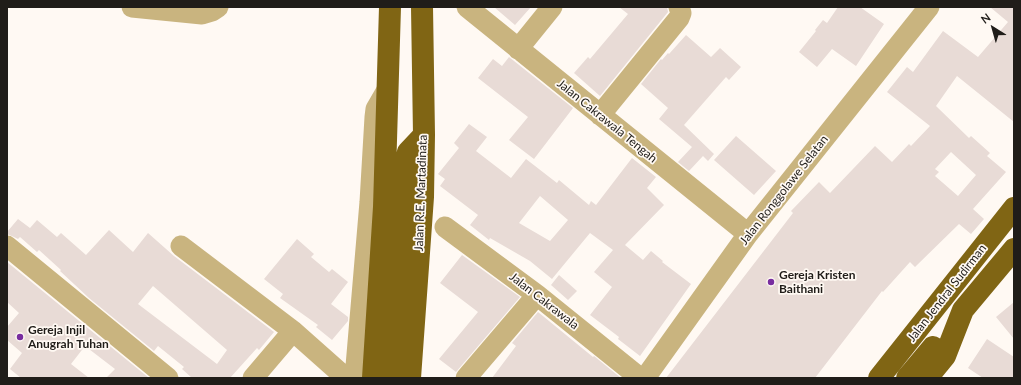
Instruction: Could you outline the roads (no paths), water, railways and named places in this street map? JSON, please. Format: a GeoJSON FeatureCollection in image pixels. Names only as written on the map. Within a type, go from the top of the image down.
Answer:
{"type":"FeatureCollection","features":[{"type":"Feature","properties":{"kind":"highway"},"geometry":{"type":"LineString","coordinates":[[373,378],[384,208],[390,7]]}},
{"type":"Feature","properties":{"kind":"highway","name":"Jalan R.E. Martadinata"},"geometry":{"type":"LineString","coordinates":[[410,378],[423,197],[424,135],[422,7]]}},
{"type":"Feature","properties":{"kind":"highway"},"geometry":{"type":"LineString","coordinates":[[389,378],[405,165],[408,152],[424,135]]}},
{"type":"Feature","properties":{"kind":"highway","name":"Jalan Jendral Sudirman"},"geometry":{"type":"LineString","coordinates":[[879,378],[1014,208]]}},
{"type":"Feature","properties":{"kind":"highway","name":"Jalan Jendral Sudirman"},"geometry":{"type":"LineString","coordinates":[[927,378],[944,356],[963,310],[1014,249]]}},
{"type":"Feature","properties":{"kind":"highway"},"geometry":{"type":"LineString","coordinates":[[907,378],[963,310]]}},
{"type":"Feature","properties":{"kind":"street"},"geometry":{"type":"LineString","coordinates":[[132,7],[202,14],[217,8]]}},
{"type":"Feature","properties":{"kind":"street","name":"Jalan Cakrawala Tengah"},"geometry":{"type":"LineString","coordinates":[[467,7],[748,234]]}},
{"type":"Feature","properties":{"kind":"street"},"geometry":{"type":"LineString","coordinates":[[518,49],[552,7]]}},
{"type":"Feature","properties":{"kind":"street"},"geometry":{"type":"LineString","coordinates":[[600,115],[679,18],[681,13],[679,7]]}},
{"type":"Feature","properties":{"kind":"street","name":"Jalan Ronggolawe Selatan"},"geometry":{"type":"LineString","coordinates":[[645,378],[748,234],[929,7]]}},
{"type":"Feature","properties":{"kind":"street"},"geometry":{"type":"LineString","coordinates":[[356,378],[375,117],[376,109],[388,90]]}},
{"type":"Feature","properties":{"kind":"street","name":"Jalan Cakrawala"},"geometry":{"type":"LineString","coordinates":[[445,227],[537,295],[640,378]]}},
{"type":"Feature","properties":{"kind":"street"},"geometry":{"type":"LineString","coordinates":[[7,246],[168,378]]}},
{"type":"Feature","properties":{"kind":"street"},"geometry":{"type":"LineString","coordinates":[[181,246],[293,331],[346,378]]}},
{"type":"Feature","properties":{"kind":"street"},"geometry":{"type":"LineString","coordinates":[[466,378],[537,295]]}},
{"type":"Feature","properties":{"kind":"street"},"geometry":{"type":"LineString","coordinates":[[254,378],[293,331]]}},
{"type":"Feature","properties":{"kind":"place","name":"Gereja Kristen Baithani"},"geometry":{"type":"Point","coordinates":[771,282]}},
{"type":"Feature","properties":{"kind":"place","name":"Gereja Injil Anugrah Tuhan"},"geometry":{"type":"Point","coordinates":[20,337]}}]}
